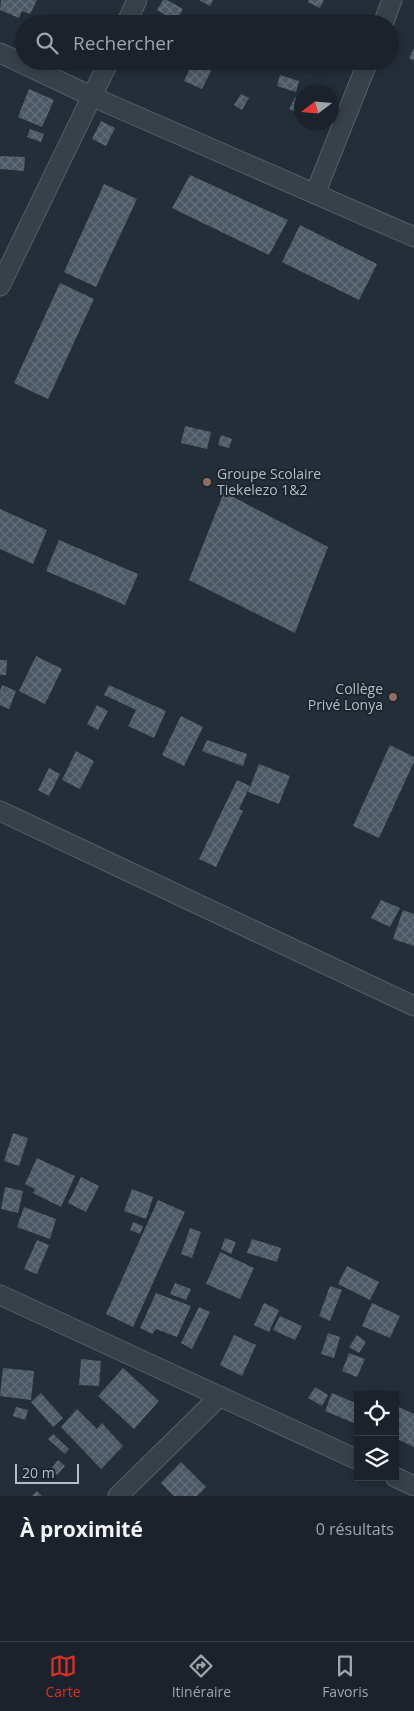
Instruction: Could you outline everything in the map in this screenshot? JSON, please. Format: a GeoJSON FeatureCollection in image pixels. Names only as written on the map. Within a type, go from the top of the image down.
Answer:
{"type":"FeatureCollection","features":[{"type":"Feature","properties":{"kind":"street"},"geometry":{"type":"LineString","coordinates":[[130,15],[137,0]]}},
{"type":"Feature","properties":{"kind":"street"},"geometry":{"type":"LineString","coordinates":[[386,15],[392,0]]}},
{"type":"Feature","properties":{"kind":"street"},"geometry":{"type":"LineString","coordinates":[[0,53],[15,60]]}},
{"type":"Feature","properties":{"kind":"street"},"geometry":{"type":"LineString","coordinates":[[36,70],[93,97],[414,237]]}},
{"type":"Feature","properties":{"kind":"street"},"geometry":{"type":"LineString","coordinates":[[0,286],[105,70]]}},
{"type":"Feature","properties":{"kind":"street"},"geometry":{"type":"LineString","coordinates":[[315,194],[364,70]]}},
{"type":"Feature","properties":{"kind":"street"},"geometry":{"type":"LineString","coordinates":[[0,811],[414,1006]]}},
{"type":"Feature","properties":{"kind":"street"},"geometry":{"type":"LineString","coordinates":[[0,1295],[354,1458]]}},
{"type":"Feature","properties":{"kind":"street"},"geometry":{"type":"LineString","coordinates":[[118,1496],[220,1396]]}},
{"type":"Feature","properties":{"kind":"street"},"geometry":{"type":"LineString","coordinates":[[399,1479],[414,1486]]}},
{"type":"Feature","properties":{"kind":"building"},"geometry":{"type":"Polygon","coordinates":[[[1,0],[37,0],[30,14],[22,11],[20,15],[15,16],[0,10],[1,0]]]}},
{"type":"Feature","properties":{"kind":"building"},"geometry":{"type":"Polygon","coordinates":[[[163,0],[167,0],[183,9],[180,15],[166,15],[157,10],[163,0]]]}},
{"type":"Feature","properties":{"kind":"building"},"geometry":{"type":"Polygon","coordinates":[[[199,0],[213,0],[210,6],[199,0]]]}},
{"type":"Feature","properties":{"kind":"building"},"geometry":{"type":"Polygon","coordinates":[[[309,0],[324,0],[320,8],[308,2],[309,0]]]}},
{"type":"Feature","properties":{"kind":"building"},"geometry":{"type":"Polygon","coordinates":[[[414,48],[414,61],[409,58],[414,48]]]}},
{"type":"Feature","properties":{"kind":"building"},"geometry":{"type":"Polygon","coordinates":[[[189,70],[211,71],[202,89],[184,81],[189,70]]]}},
{"type":"Feature","properties":{"kind":"building"},"geometry":{"type":"Polygon","coordinates":[[[280,75],[299,81],[298,85],[294,85],[294,91],[277,86],[280,75]]]}},
{"type":"Feature","properties":{"kind":"building"},"geometry":{"type":"Polygon","coordinates":[[[29,89],[54,100],[42,127],[18,117],[29,89]]]}},
{"type":"Feature","properties":{"kind":"building"},"geometry":{"type":"Polygon","coordinates":[[[241,94],[249,98],[242,110],[234,105],[241,94]]]}},
{"type":"Feature","properties":{"kind":"building"},"geometry":{"type":"Polygon","coordinates":[[[294,99],[294,111],[289,109],[294,99]]]}},
{"type":"Feature","properties":{"kind":"building"},"geometry":{"type":"Polygon","coordinates":[[[101,121],[115,128],[106,146],[92,139],[101,121]]]}},
{"type":"Feature","properties":{"kind":"building"},"geometry":{"type":"Polygon","coordinates":[[[30,129],[44,134],[41,142],[27,137],[30,129]]]}},
{"type":"Feature","properties":{"kind":"building"},"geometry":{"type":"Polygon","coordinates":[[[0,156],[25,157],[24,171],[0,169],[0,156]]]}},
{"type":"Feature","properties":{"kind":"building"},"geometry":{"type":"Polygon","coordinates":[[[190,175],[288,220],[269,255],[172,208],[190,175]]]}},
{"type":"Feature","properties":{"kind":"building"},"geometry":{"type":"Polygon","coordinates":[[[104,184],[137,199],[96,287],[64,272],[104,184]]]}},
{"type":"Feature","properties":{"kind":"building"},"geometry":{"type":"Polygon","coordinates":[[[300,225],[377,264],[359,300],[282,262],[300,225]]]}},
{"type":"Feature","properties":{"kind":"building"},"geometry":{"type":"Polygon","coordinates":[[[60,283],[94,299],[48,399],[14,383],[60,283]]]}},
{"type":"Feature","properties":{"kind":"building"},"geometry":{"type":"Polygon","coordinates":[[[185,426],[211,432],[207,449],[181,443],[185,426]]]}},
{"type":"Feature","properties":{"kind":"building"},"geometry":{"type":"Polygon","coordinates":[[[221,435],[232,439],[229,448],[218,445],[221,435]]]}},
{"type":"Feature","properties":{"kind":"building"},"geometry":{"type":"Polygon","coordinates":[[[224,492],[328,547],[295,633],[189,580],[224,492]]]}},
{"type":"Feature","properties":{"kind":"building"},"geometry":{"type":"Polygon","coordinates":[[[0,509],[47,530],[33,564],[0,549],[0,509]]]}},
{"type":"Feature","properties":{"kind":"building"},"geometry":{"type":"Polygon","coordinates":[[[59,540],[138,574],[125,605],[46,571],[59,540]]]}},
{"type":"Feature","properties":{"kind":"building"},"geometry":{"type":"Polygon","coordinates":[[[36,656],[62,669],[45,704],[19,691],[36,656]]]}},
{"type":"Feature","properties":{"kind":"building"},"geometry":{"type":"Polygon","coordinates":[[[0,660],[7,660],[6,675],[0,675],[0,660]]]}},
{"type":"Feature","properties":{"kind":"building"},"geometry":{"type":"Polygon","coordinates":[[[2,685],[16,691],[9,709],[0,705],[2,685]]]}},
{"type":"Feature","properties":{"kind":"building"},"geometry":{"type":"Polygon","coordinates":[[[109,685],[166,711],[154,738],[128,726],[136,710],[104,695],[109,685]]]}},
{"type":"Feature","properties":{"kind":"building"},"geometry":{"type":"Polygon","coordinates":[[[97,705],[108,711],[98,730],[87,724],[97,705]]]}},
{"type":"Feature","properties":{"kind":"building"},"geometry":{"type":"Polygon","coordinates":[[[181,716],[203,727],[184,766],[162,755],[181,716]]]}},
{"type":"Feature","properties":{"kind":"building"},"geometry":{"type":"Polygon","coordinates":[[[207,740],[247,754],[243,766],[202,751],[207,740]]]}},
{"type":"Feature","properties":{"kind":"building"},"geometry":{"type":"Polygon","coordinates":[[[390,745],[414,757],[414,762],[379,838],[353,826],[390,745]]]}},
{"type":"Feature","properties":{"kind":"building"},"geometry":{"type":"Polygon","coordinates":[[[76,751],[94,761],[80,789],[62,780],[76,751]]]}},
{"type":"Feature","properties":{"kind":"building"},"geometry":{"type":"Polygon","coordinates":[[[259,764],[290,776],[279,804],[248,792],[259,764]]]}},
{"type":"Feature","properties":{"kind":"building"},"geometry":{"type":"Polygon","coordinates":[[[49,768],[60,774],[49,796],[38,790],[49,768]]]}},
{"type":"Feature","properties":{"kind":"building"},"geometry":{"type":"Polygon","coordinates":[[[237,780],[250,786],[239,809],[243,811],[216,867],[199,859],[237,780]]]}},
{"type":"Feature","properties":{"kind":"building"},"geometry":{"type":"Polygon","coordinates":[[[381,900],[400,908],[390,927],[371,918],[381,900]]]}},
{"type":"Feature","properties":{"kind":"building"},"geometry":{"type":"Polygon","coordinates":[[[403,910],[414,914],[414,946],[393,939],[403,910]]]}},
{"type":"Feature","properties":{"kind":"building"},"geometry":{"type":"Polygon","coordinates":[[[13,1133],[28,1138],[19,1166],[4,1161],[13,1133]]]}},
{"type":"Feature","properties":{"kind":"building"},"geometry":{"type":"Polygon","coordinates":[[[37,1158],[75,1176],[61,1207],[33,1193],[35,1189],[25,1184],[37,1158]]]}},
{"type":"Feature","properties":{"kind":"building"},"geometry":{"type":"Polygon","coordinates":[[[81,1177],[99,1186],[86,1212],[68,1203],[81,1177]]]}},
{"type":"Feature","properties":{"kind":"building"},"geometry":{"type":"Polygon","coordinates":[[[5,1187],[23,1191],[18,1213],[1,1209],[5,1187]]]}},
{"type":"Feature","properties":{"kind":"building"},"geometry":{"type":"Polygon","coordinates":[[[132,1189],[153,1197],[146,1219],[124,1211],[132,1189]]]}},
{"type":"Feature","properties":{"kind":"building"},"geometry":{"type":"Polygon","coordinates":[[[158,1200],[185,1212],[133,1327],[106,1314],[158,1200]]]}},
{"type":"Feature","properties":{"kind":"building"},"geometry":{"type":"Polygon","coordinates":[[[24,1207],[56,1219],[50,1239],[17,1227],[24,1207]]]}},
{"type":"Feature","properties":{"kind":"building"},"geometry":{"type":"Polygon","coordinates":[[[133,1222],[143,1226],[140,1234],[130,1230],[133,1222]]]}},
{"type":"Feature","properties":{"kind":"building"},"geometry":{"type":"Polygon","coordinates":[[[190,1228],[201,1232],[192,1258],[181,1254],[190,1228]]]}},
{"type":"Feature","properties":{"kind":"building"},"geometry":{"type":"Polygon","coordinates":[[[225,1238],[236,1242],[231,1254],[221,1249],[225,1238]]]}},
{"type":"Feature","properties":{"kind":"building"},"geometry":{"type":"Polygon","coordinates":[[[252,1239],[281,1248],[277,1262],[247,1253],[252,1239]]]}},
{"type":"Feature","properties":{"kind":"building"},"geometry":{"type":"Polygon","coordinates":[[[37,1240],[49,1245],[37,1274],[24,1269],[37,1240]]]}},
{"type":"Feature","properties":{"kind":"building"},"geometry":{"type":"Polygon","coordinates":[[[220,1252],[254,1268],[240,1299],[206,1284],[220,1252]]]}},
{"type":"Feature","properties":{"kind":"building"},"geometry":{"type":"Polygon","coordinates":[[[347,1266],[379,1282],[370,1300],[338,1284],[347,1266]]]}},
{"type":"Feature","properties":{"kind":"building"},"geometry":{"type":"Polygon","coordinates":[[[175,1283],[191,1289],[186,1300],[170,1294],[175,1283]]]}},
{"type":"Feature","properties":{"kind":"building"},"geometry":{"type":"Polygon","coordinates":[[[330,1286],[342,1290],[330,1321],[319,1316],[330,1286]]]}},
{"type":"Feature","properties":{"kind":"building"},"geometry":{"type":"Polygon","coordinates":[[[156,1293],[191,1306],[177,1337],[156,1329],[152,1334],[140,1328],[156,1293]]]}},
{"type":"Feature","properties":{"kind":"building"},"geometry":{"type":"Polygon","coordinates":[[[264,1303],[279,1310],[269,1332],[254,1325],[264,1303]]]}},
{"type":"Feature","properties":{"kind":"building"},"geometry":{"type":"Polygon","coordinates":[[[372,1303],[400,1316],[390,1338],[362,1326],[372,1303]]]}},
{"type":"Feature","properties":{"kind":"building"},"geometry":{"type":"Polygon","coordinates":[[[199,1307],[210,1312],[192,1349],[181,1343],[199,1307]]]}},
{"type":"Feature","properties":{"kind":"building"},"geometry":{"type":"Polygon","coordinates":[[[280,1316],[302,1326],[295,1340],[273,1330],[280,1316]]]}},
{"type":"Feature","properties":{"kind":"building"},"geometry":{"type":"Polygon","coordinates":[[[328,1333],[340,1337],[334,1358],[321,1354],[328,1333]]]}},
{"type":"Feature","properties":{"kind":"building"},"geometry":{"type":"Polygon","coordinates":[[[234,1335],[256,1345],[242,1376],[220,1365],[234,1335]]]}},
{"type":"Feature","properties":{"kind":"building"},"geometry":{"type":"Polygon","coordinates":[[[357,1335],[366,1342],[359,1353],[349,1347],[357,1335]]]}},
{"type":"Feature","properties":{"kind":"building"},"geometry":{"type":"Polygon","coordinates":[[[349,1353],[365,1359],[357,1377],[342,1371],[349,1353]]]}},
{"type":"Feature","properties":{"kind":"building"},"geometry":{"type":"Polygon","coordinates":[[[81,1359],[101,1361],[99,1386],[79,1385],[81,1359]]]}},
{"type":"Feature","properties":{"kind":"building"},"geometry":{"type":"Polygon","coordinates":[[[3,1368],[34,1371],[31,1400],[0,1396],[3,1368]]]}},
{"type":"Feature","properties":{"kind":"building"},"geometry":{"type":"Polygon","coordinates":[[[123,1368],[159,1401],[134,1429],[98,1396],[123,1368]]]}},
{"type":"Feature","properties":{"kind":"building"},"geometry":{"type":"Polygon","coordinates":[[[315,1387],[328,1395],[322,1406],[308,1398],[315,1387]]]}},
{"type":"Feature","properties":{"kind":"building"},"geometry":{"type":"Polygon","coordinates":[[[41,1393],[63,1418],[53,1427],[31,1402],[41,1393]]]}},
{"type":"Feature","properties":{"kind":"building"},"geometry":{"type":"Polygon","coordinates":[[[332,1393],[354,1402],[354,1423],[325,1411],[332,1393]]]}},
{"type":"Feature","properties":{"kind":"building"},"geometry":{"type":"Polygon","coordinates":[[[16,1407],[28,1410],[25,1420],[13,1416],[16,1407]]]}},
{"type":"Feature","properties":{"kind":"building"},"geometry":{"type":"Polygon","coordinates":[[[399,1407],[414,1414],[414,1447],[399,1440],[399,1407]]]}},
{"type":"Feature","properties":{"kind":"building"},"geometry":{"type":"Polygon","coordinates":[[[77,1409],[97,1429],[102,1423],[123,1446],[101,1469],[61,1427],[77,1409]]]}},
{"type":"Feature","properties":{"kind":"building"},"geometry":{"type":"Polygon","coordinates":[[[53,1434],[69,1449],[65,1454],[48,1439],[53,1434]]]}},
{"type":"Feature","properties":{"kind":"building"},"geometry":{"type":"Polygon","coordinates":[[[58,1460],[65,1466],[57,1475],[51,1469],[58,1460]]]}},
{"type":"Feature","properties":{"kind":"building"},"geometry":{"type":"Polygon","coordinates":[[[181,1462],[206,1487],[197,1496],[174,1496],[161,1483],[181,1462]]]}},
{"type":"Feature","properties":{"kind":"building"},"geometry":{"type":"Polygon","coordinates":[[[37,1491],[42,1496],[32,1496],[37,1491]]]}},
{"type":"Feature","properties":{"kind":"place","name":"Groupe Scolaire Tiekelezo 1&2"},"geometry":{"type":"Point","coordinates":[207,482]}},
{"type":"Feature","properties":{"kind":"place","name":"Collège Privé Lonya"},"geometry":{"type":"Point","coordinates":[393,697]}}]}
